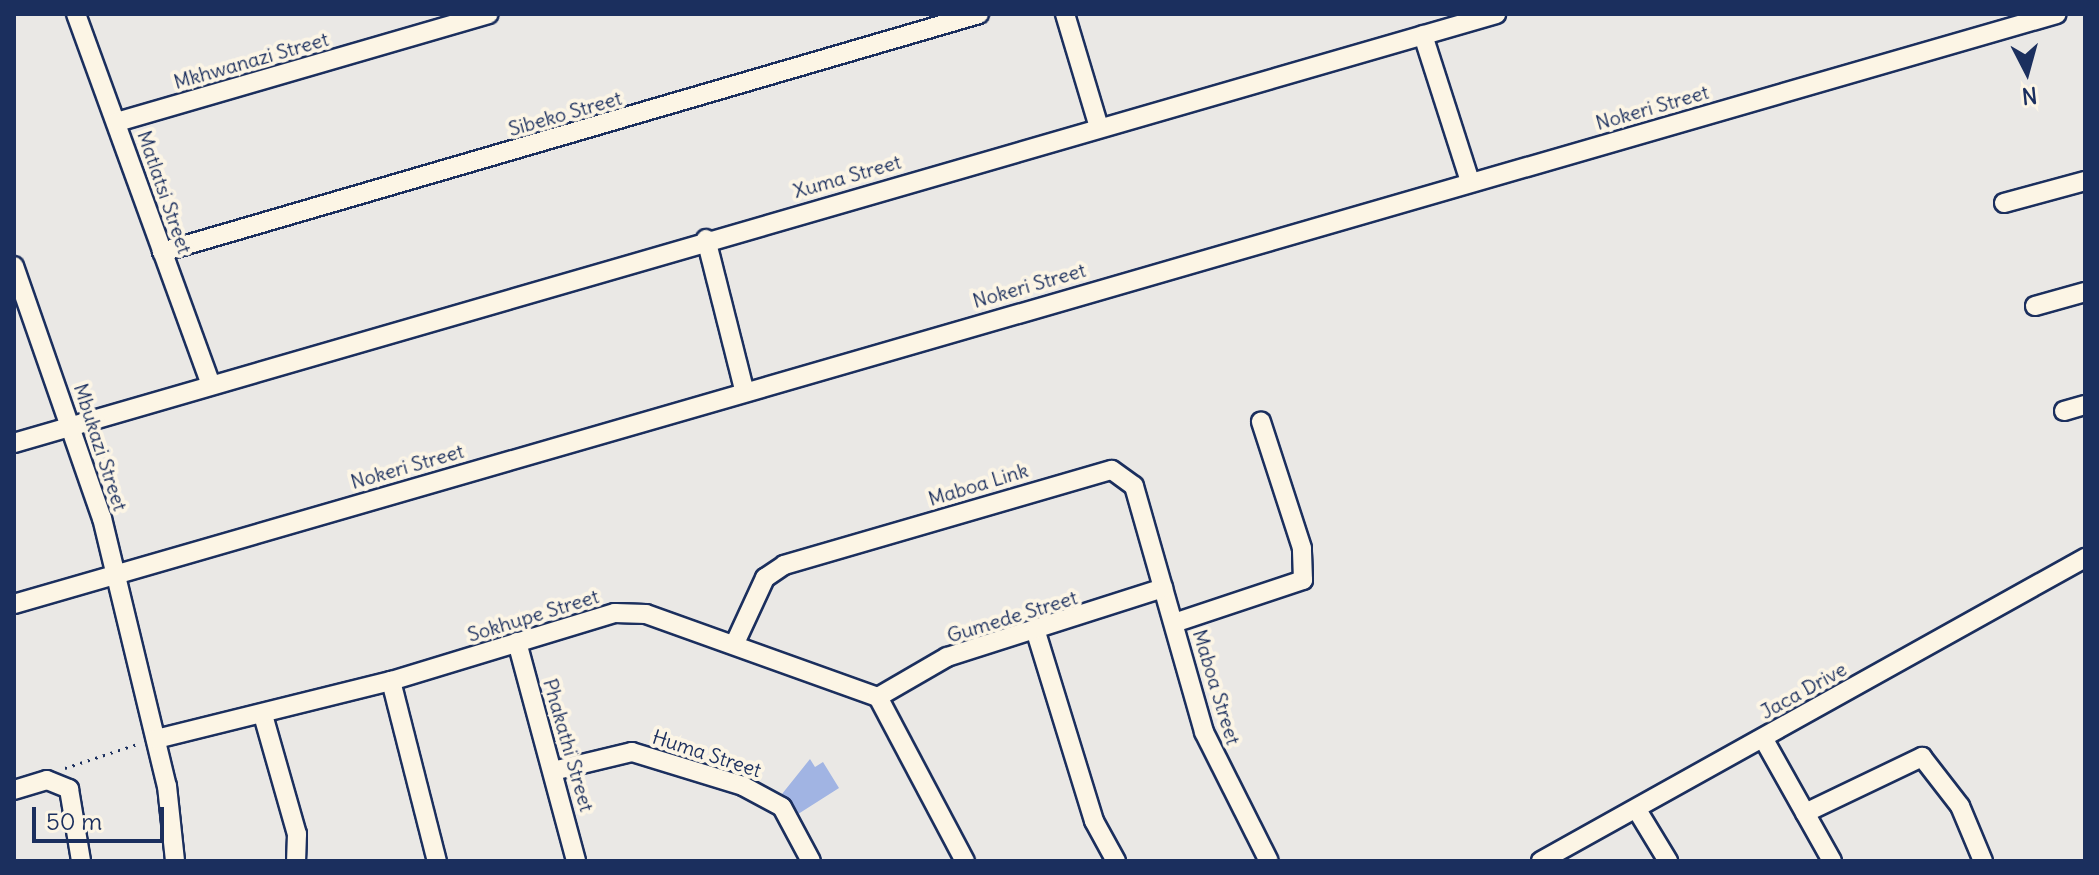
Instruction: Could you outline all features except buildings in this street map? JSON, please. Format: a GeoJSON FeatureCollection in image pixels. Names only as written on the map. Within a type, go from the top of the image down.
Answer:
{"type":"FeatureCollection","features":[{"type":"Feature","properties":{"kind":"street","name":"Matlatsi Street"},"geometry":{"type":"LineString","coordinates":[[76,14],[211,385]]}},
{"type":"Feature","properties":{"kind":"street","name":"Mkhwanazi Street"},"geometry":{"type":"LineString","coordinates":[[117,122],[489,14]]}},
{"type":"Feature","properties":{"kind":"street","name":"Sibeko Street"},"geometry":{"type":"LineString","coordinates":[[162,252],[979,14]]}},
{"type":"Feature","properties":{"kind":"street"},"geometry":{"type":"LineString","coordinates":[[1065,14],[1099,127]]}},
{"type":"Feature","properties":{"kind":"street","name":"Xuma Street"},"geometry":{"type":"LineString","coordinates":[[14,443],[706,239],[1496,14]]}},
{"type":"Feature","properties":{"kind":"street","name":"Nokeri Street"},"geometry":{"type":"LineString","coordinates":[[14,604],[744,389],[2057,14]]}},
{"type":"Feature","properties":{"kind":"street"},"geometry":{"type":"LineString","coordinates":[[1423,35],[1470,181]]}},
{"type":"Feature","properties":{"kind":"street"},"geometry":{"type":"LineString","coordinates":[[2004,203],[2085,181]]}},
{"type":"Feature","properties":{"kind":"street"},"geometry":{"type":"LineString","coordinates":[[706,239],[744,389]]}},
{"type":"Feature","properties":{"kind":"street","name":"Mbukazi Street"},"geometry":{"type":"LineString","coordinates":[[14,266],[74,426],[115,573],[156,739],[175,861]]}},
{"type":"Feature","properties":{"kind":"street"},"geometry":{"type":"LineString","coordinates":[[2035,306],[2085,292]]}},
{"type":"Feature","properties":{"kind":"street"},"geometry":{"type":"LineString","coordinates":[[2064,411],[2085,405]]}},
{"type":"Feature","properties":{"kind":"street","name":"Maboa Street"},"geometry":{"type":"LineString","coordinates":[[1261,422],[1302,548],[1303,580],[1174,623],[1204,732],[1269,861]]}},
{"type":"Feature","properties":{"kind":"street","name":"Maboa Link"},"geometry":{"type":"LineString","coordinates":[[735,643],[765,578],[784,565],[1095,471],[1112,470],[1134,486],[1174,623]]}},
{"type":"Feature","properties":{"kind":"street","name":"Jaca Drive"},"geometry":{"type":"LineString","coordinates":[[1541,861],[2085,558]]}},
{"type":"Feature","properties":{"kind":"street","name":"Gumede Street"},"geometry":{"type":"LineString","coordinates":[[878,697],[947,657],[1163,588]]}},
{"type":"Feature","properties":{"kind":"street","name":"Sokhupe Street"},"geometry":{"type":"LineString","coordinates":[[156,739],[391,681],[615,613],[646,614],[735,643],[878,697]]}},
{"type":"Feature","properties":{"kind":"street"},"geometry":{"type":"LineString","coordinates":[[1035,629],[1094,821],[1116,861]]}},
{"type":"Feature","properties":{"kind":"street","name":"Phakathi Street"},"geometry":{"type":"LineString","coordinates":[[517,642],[557,770],[576,861]]}},
{"type":"Feature","properties":{"kind":"street"},"geometry":{"type":"LineString","coordinates":[[391,681],[437,861]]}},
{"type":"Feature","properties":{"kind":"street"},"geometry":{"type":"LineString","coordinates":[[878,697],[965,861]]}},
{"type":"Feature","properties":{"kind":"street"},"geometry":{"type":"LineString","coordinates":[[263,715],[297,834],[296,861]]}},
{"type":"Feature","properties":{"kind":"street"},"geometry":{"type":"LineString","coordinates":[[1763,738],[1832,861]]}},
{"type":"Feature","properties":{"kind":"street","name":"Huma Street"},"geometry":{"type":"LineString","coordinates":[[557,770],[632,752],[743,786],[782,807],[811,861]]}},
{"type":"Feature","properties":{"kind":"street"},"geometry":{"type":"LineString","coordinates":[[1805,813],[1922,757],[1960,806],[1983,861]]}},
{"type":"Feature","properties":{"kind":"street"},"geometry":{"type":"LineString","coordinates":[[14,790],[54,781],[72,795],[81,861]]}},
{"type":"Feature","properties":{"kind":"street"},"geometry":{"type":"LineString","coordinates":[[1637,810],[1668,861]]}},
{"type":"Feature","properties":{"kind":"path"},"geometry":{"type":"LineString","coordinates":[[54,781],[70,762],[156,739]]}}]}
